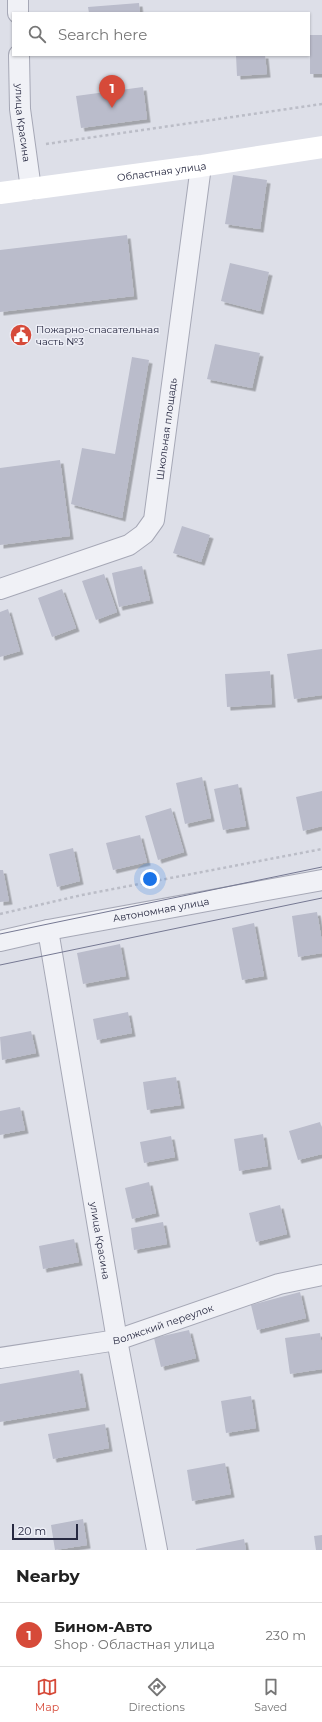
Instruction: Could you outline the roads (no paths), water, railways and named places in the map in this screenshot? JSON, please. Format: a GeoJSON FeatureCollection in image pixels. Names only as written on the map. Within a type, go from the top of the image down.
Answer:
{"type":"FeatureCollection","features":[{"type":"Feature","properties":{"kind":"main road","name":"Областная улица"},"geometry":{"type":"LineString","coordinates":[[0,193],[201,166],[322,147]]}},
{"type":"Feature","properties":{"kind":"street"},"geometry":{"type":"LineString","coordinates":[[18,0],[18,12]]}},
{"type":"Feature","properties":{"kind":"street","name":"улица Красина"},"geometry":{"type":"LineString","coordinates":[[19,56],[20,109],[31,189]]}},
{"type":"Feature","properties":{"kind":"street","name":"Школьная площадь"},"geometry":{"type":"LineString","coordinates":[[0,589],[129,545],[144,534],[154,520],[201,166]]}},
{"type":"Feature","properties":{"kind":"street","name":"Автономная улица"},"geometry":{"type":"LineString","coordinates":[[0,941],[48,930],[322,880]]}},
{"type":"Feature","properties":{"kind":"street","name":"улица Красина"},"geometry":{"type":"LineString","coordinates":[[48,930],[118,1340],[157,1550]]}},
{"type":"Feature","properties":{"kind":"street","name":"Волжский переулок"},"geometry":{"type":"LineString","coordinates":[[0,1358],[118,1340],[280,1284],[322,1275]]}},
{"type":"Feature","properties":{"kind":"tram line"},"geometry":{"type":"LineString","coordinates":[[0,934],[322,867]]}},
{"type":"Feature","properties":{"kind":"tram line"},"geometry":{"type":"LineString","coordinates":[[0,965],[322,898]]}},
{"type":"Feature","properties":{"kind":"place","name":"Бином-Авто"},"geometry":{"type":"Point","coordinates":[112,108]}},
{"type":"Feature","properties":{"kind":"place","name":"Пожарно-спасательная часть №3"},"geometry":{"type":"Point","coordinates":[21,335]}}]}
